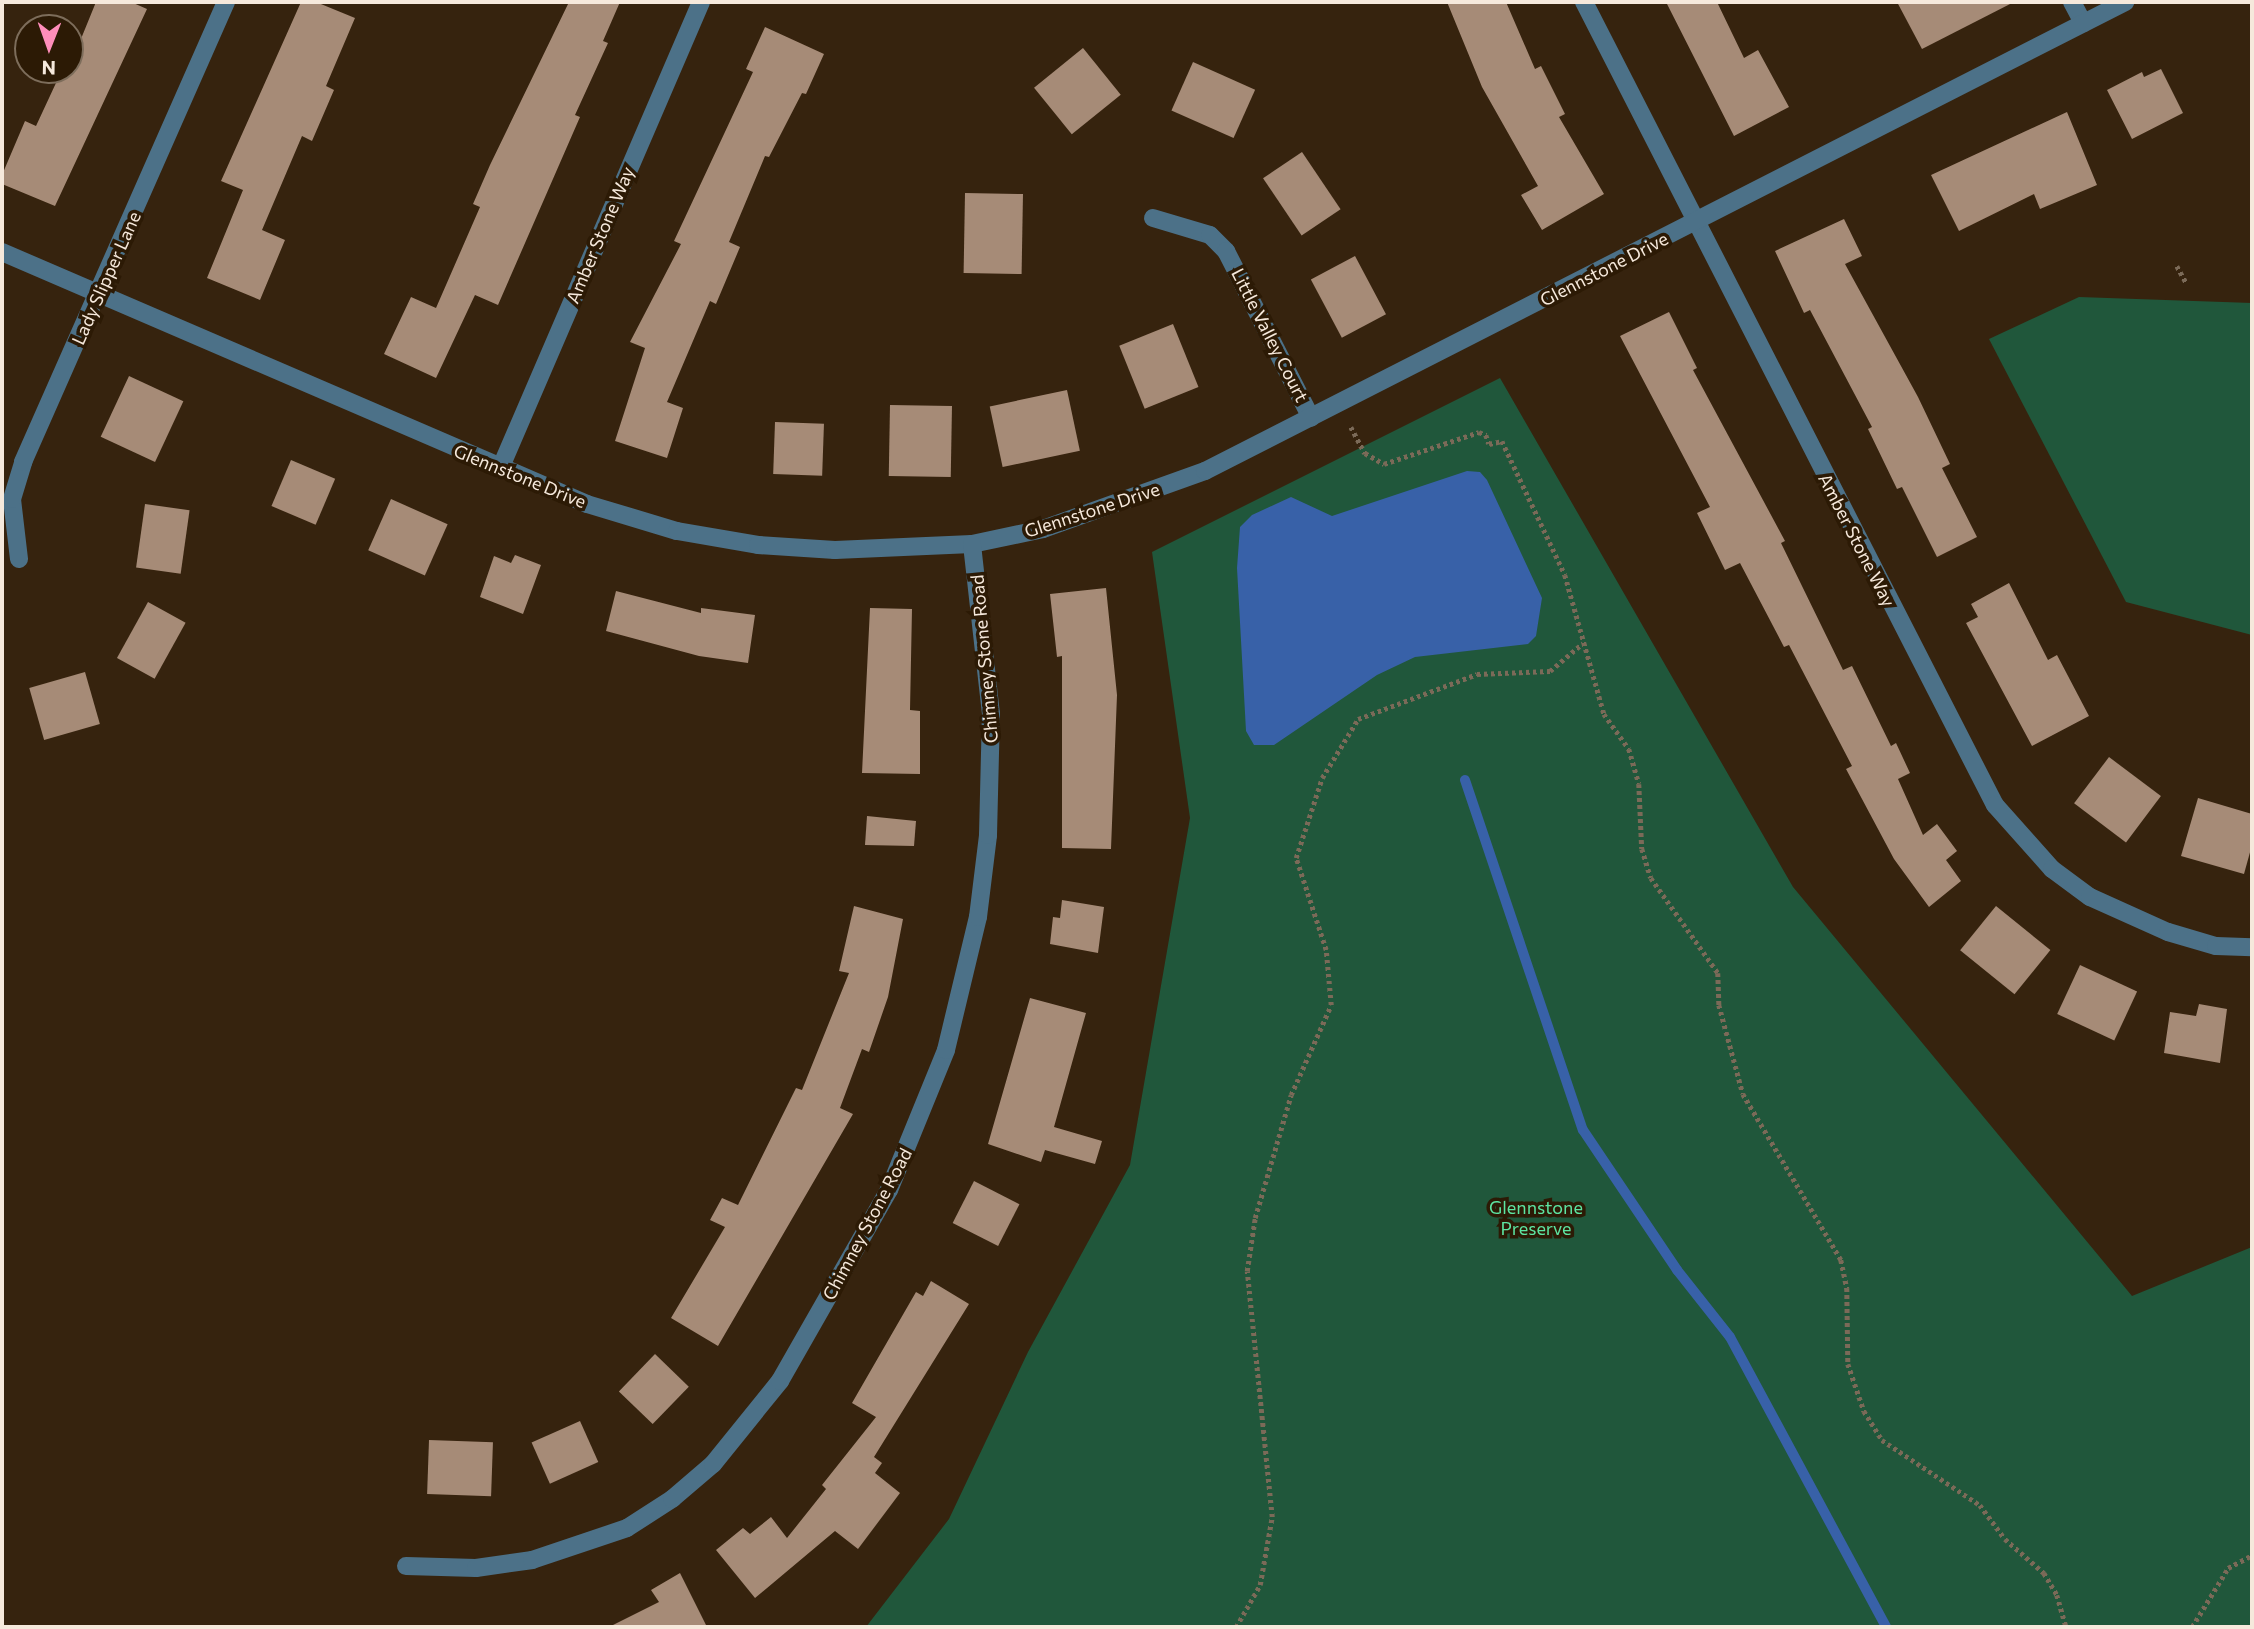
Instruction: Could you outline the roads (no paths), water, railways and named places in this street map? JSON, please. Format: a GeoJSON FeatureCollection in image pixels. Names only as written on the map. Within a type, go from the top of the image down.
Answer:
{"type":"FeatureCollection","features":[{"type":"Feature","properties":{"kind":"street","name":"Lady Slipper Lane"},"geometry":{"type":"LineString","coordinates":[[19,559],[12,499],[19,474],[226,2]]}},
{"type":"Feature","properties":{"kind":"street","name":"Amber Stone Way"},"geometry":{"type":"LineString","coordinates":[[500,469],[701,2]]}},
{"type":"Feature","properties":{"kind":"street","name":"Amber Stone Way"},"geometry":{"type":"LineString","coordinates":[[1584,2],[1995,805],[2052,869],[2090,897],[2168,932],[2216,946],[2252,947]]}},
{"type":"Feature","properties":{"kind":"street"},"geometry":{"type":"LineString","coordinates":[[2072,2],[2082,23]]}},
{"type":"Feature","properties":{"kind":"street","name":"Glennstone Drive"},"geometry":{"type":"LineString","coordinates":[[2,252],[587,505],[677,531],[758,545],[835,550],[972,544],[1043,529],[1205,471],[2125,2]]}},
{"type":"Feature","properties":{"kind":"street","name":"Little Valley Court"},"geometry":{"type":"LineString","coordinates":[[1153,218],[1210,234],[1226,251],[1311,418]]}},
{"type":"Feature","properties":{"kind":"street","name":"Chimney Stone Road"},"geometry":{"type":"LineString","coordinates":[[406,1566],[476,1568],[532,1560],[628,1528],[672,1499],[713,1464],[780,1381],[889,1190],[946,1050],[978,917],[988,835],[991,714],[972,544]]}},
{"type":"Feature","properties":{"kind":"water"},"geometry":{"type":"Polygon","coordinates":[[[1467,471],[1480,472],[1487,480],[1542,598],[1536,636],[1528,644],[1415,657],[1377,675],[1274,745],[1254,745],[1246,731],[1237,568],[1240,527],[1252,515],[1291,497],[1332,516],[1467,471]]]}},
{"type":"Feature","properties":{"kind":"waterway"},"geometry":{"type":"LineString","coordinates":[[1465,780],[1583,1130],[1677,1270],[1730,1337],[1886,1627]]}},
{"type":"Feature","properties":{"kind":"park label","name":"Glennstone Preserve"},"geometry":{"type":"Point","coordinates":[1536,1218]}}]}
